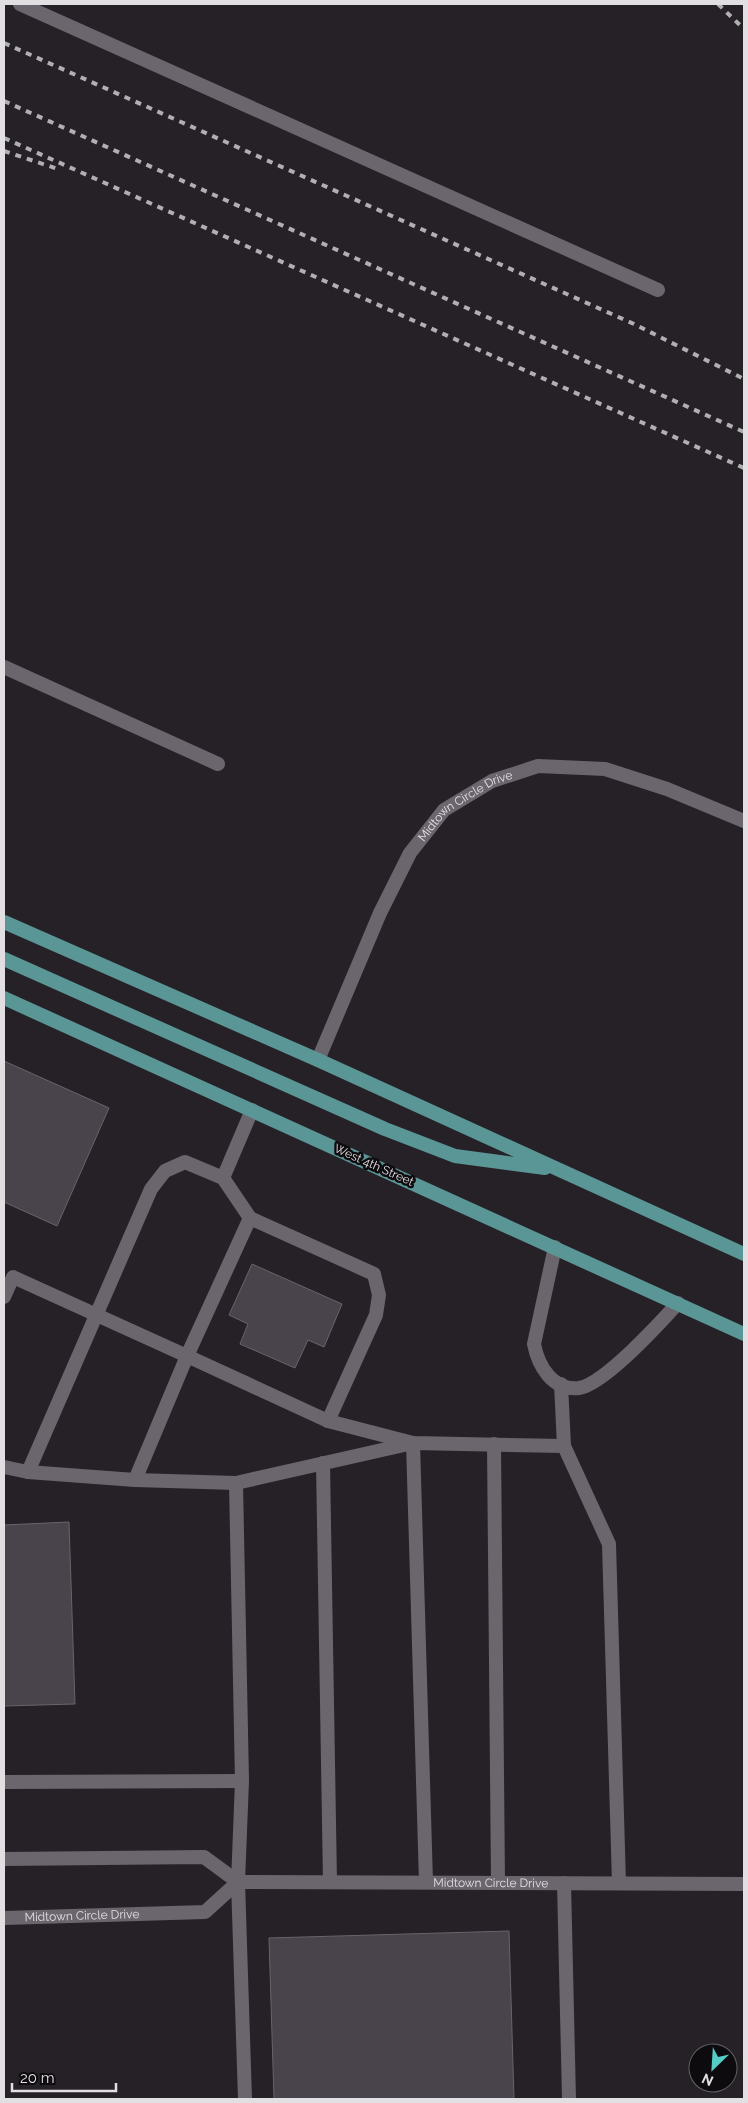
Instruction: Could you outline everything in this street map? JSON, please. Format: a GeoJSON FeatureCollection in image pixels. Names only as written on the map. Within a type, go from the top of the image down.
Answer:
{"type":"FeatureCollection","features":[{"type":"Feature","properties":{"kind":"main road"},"geometry":{"type":"LineString","coordinates":[[4,922],[318,1060],[744,1254]]}},
{"type":"Feature","properties":{"kind":"main road"},"geometry":{"type":"LineString","coordinates":[[4,959],[386,1129],[455,1156],[560,1170]]}},
{"type":"Feature","properties":{"kind":"main road","name":"West 4th Street"},"geometry":{"type":"LineString","coordinates":[[4,998],[744,1334]]}},
{"type":"Feature","properties":{"kind":"street"},"geometry":{"type":"LineString","coordinates":[[20,4],[658,290]]}},
{"type":"Feature","properties":{"kind":"street"},"geometry":{"type":"LineString","coordinates":[[4,667],[218,764]]}},
{"type":"Feature","properties":{"kind":"street","name":"Midtown Circle Drive"},"geometry":{"type":"LineString","coordinates":[[318,1060],[380,913],[410,854],[444,810],[492,781],[538,766],[604,769],[667,789],[744,821]]}},
{"type":"Feature","properties":{"kind":"street"},"geometry":{"type":"LineString","coordinates":[[223,1178],[252,1110]]}},
{"type":"Feature","properties":{"kind":"street"},"geometry":{"type":"LineString","coordinates":[[28,1472],[151,1189],[165,1171],[185,1162],[223,1178],[250,1218],[374,1274],[379,1295],[376,1315],[328,1421]]}},
{"type":"Feature","properties":{"kind":"street"},"geometry":{"type":"LineString","coordinates":[[135,1480],[187,1356],[250,1218]]}},
{"type":"Feature","properties":{"kind":"street"},"geometry":{"type":"LineString","coordinates":[[555,1247],[534,1344],[537,1360],[550,1379],[561,1384],[580,1388],[608,1372],[649,1335],[678,1303]]}},
{"type":"Feature","properties":{"kind":"street"},"geometry":{"type":"LineString","coordinates":[[4,1297],[13,1277],[328,1421],[413,1443]]}},
{"type":"Feature","properties":{"kind":"street"},"geometry":{"type":"LineString","coordinates":[[561,1384],[564,1446],[609,1544],[619,1883]]}},
{"type":"Feature","properties":{"kind":"street"},"geometry":{"type":"LineString","coordinates":[[413,1443],[426,1882]]}},
{"type":"Feature","properties":{"kind":"street"},"geometry":{"type":"LineString","coordinates":[[4,1467],[28,1472],[135,1480],[236,1483],[413,1443],[564,1446]]}},
{"type":"Feature","properties":{"kind":"street"},"geometry":{"type":"LineString","coordinates":[[494,1444],[498,1883]]}},
{"type":"Feature","properties":{"kind":"street"},"geometry":{"type":"LineString","coordinates":[[323,1463],[330,1882]]}},
{"type":"Feature","properties":{"kind":"street"},"geometry":{"type":"LineString","coordinates":[[236,1483],[242,1781],[238,1882],[245,2099]]}},
{"type":"Feature","properties":{"kind":"street"},"geometry":{"type":"LineString","coordinates":[[4,1782],[242,1781]]}},
{"type":"Feature","properties":{"kind":"street"},"geometry":{"type":"LineString","coordinates":[[4,1859],[204,1857],[238,1882]]}},
{"type":"Feature","properties":{"kind":"street","name":"Midtown Circle Drive"},"geometry":{"type":"LineString","coordinates":[[4,1918],[205,1912],[238,1882],[744,1884]]}},
{"type":"Feature","properties":{"kind":"street"},"geometry":{"type":"LineString","coordinates":[[564,1883],[569,2099]]}},
{"type":"Feature","properties":{"kind":"building"},"geometry":{"type":"Polygon","coordinates":[[[4,1061],[109,1108],[57,1226],[4,1202],[4,1061]]]}},
{"type":"Feature","properties":{"kind":"building"},"geometry":{"type":"Polygon","coordinates":[[[252,1264],[342,1304],[324,1347],[308,1340],[295,1368],[240,1344],[248,1324],[229,1315],[252,1264]]]}},
{"type":"Feature","properties":{"kind":"building"},"geometry":{"type":"Polygon","coordinates":[[[69,1522],[75,1704],[4,1706],[4,1525],[69,1522]]]}},
{"type":"Feature","properties":{"kind":"building"},"geometry":{"type":"Polygon","coordinates":[[[509,1931],[514,2099],[274,2099],[269,1938],[509,1931]]]}},
{"type":"Feature","properties":{"kind":"railway"},"geometry":{"type":"LineString","coordinates":[[718,4],[744,29]]}},
{"type":"Feature","properties":{"kind":"railway"},"geometry":{"type":"LineString","coordinates":[[4,43],[634,324],[744,379]]}},
{"type":"Feature","properties":{"kind":"railway"},"geometry":{"type":"LineString","coordinates":[[4,101],[744,432]]}},
{"type":"Feature","properties":{"kind":"railway"},"geometry":{"type":"LineString","coordinates":[[4,138],[744,468]]}},
{"type":"Feature","properties":{"kind":"railway"},"geometry":{"type":"LineString","coordinates":[[4,151],[58,169]]}}]}
